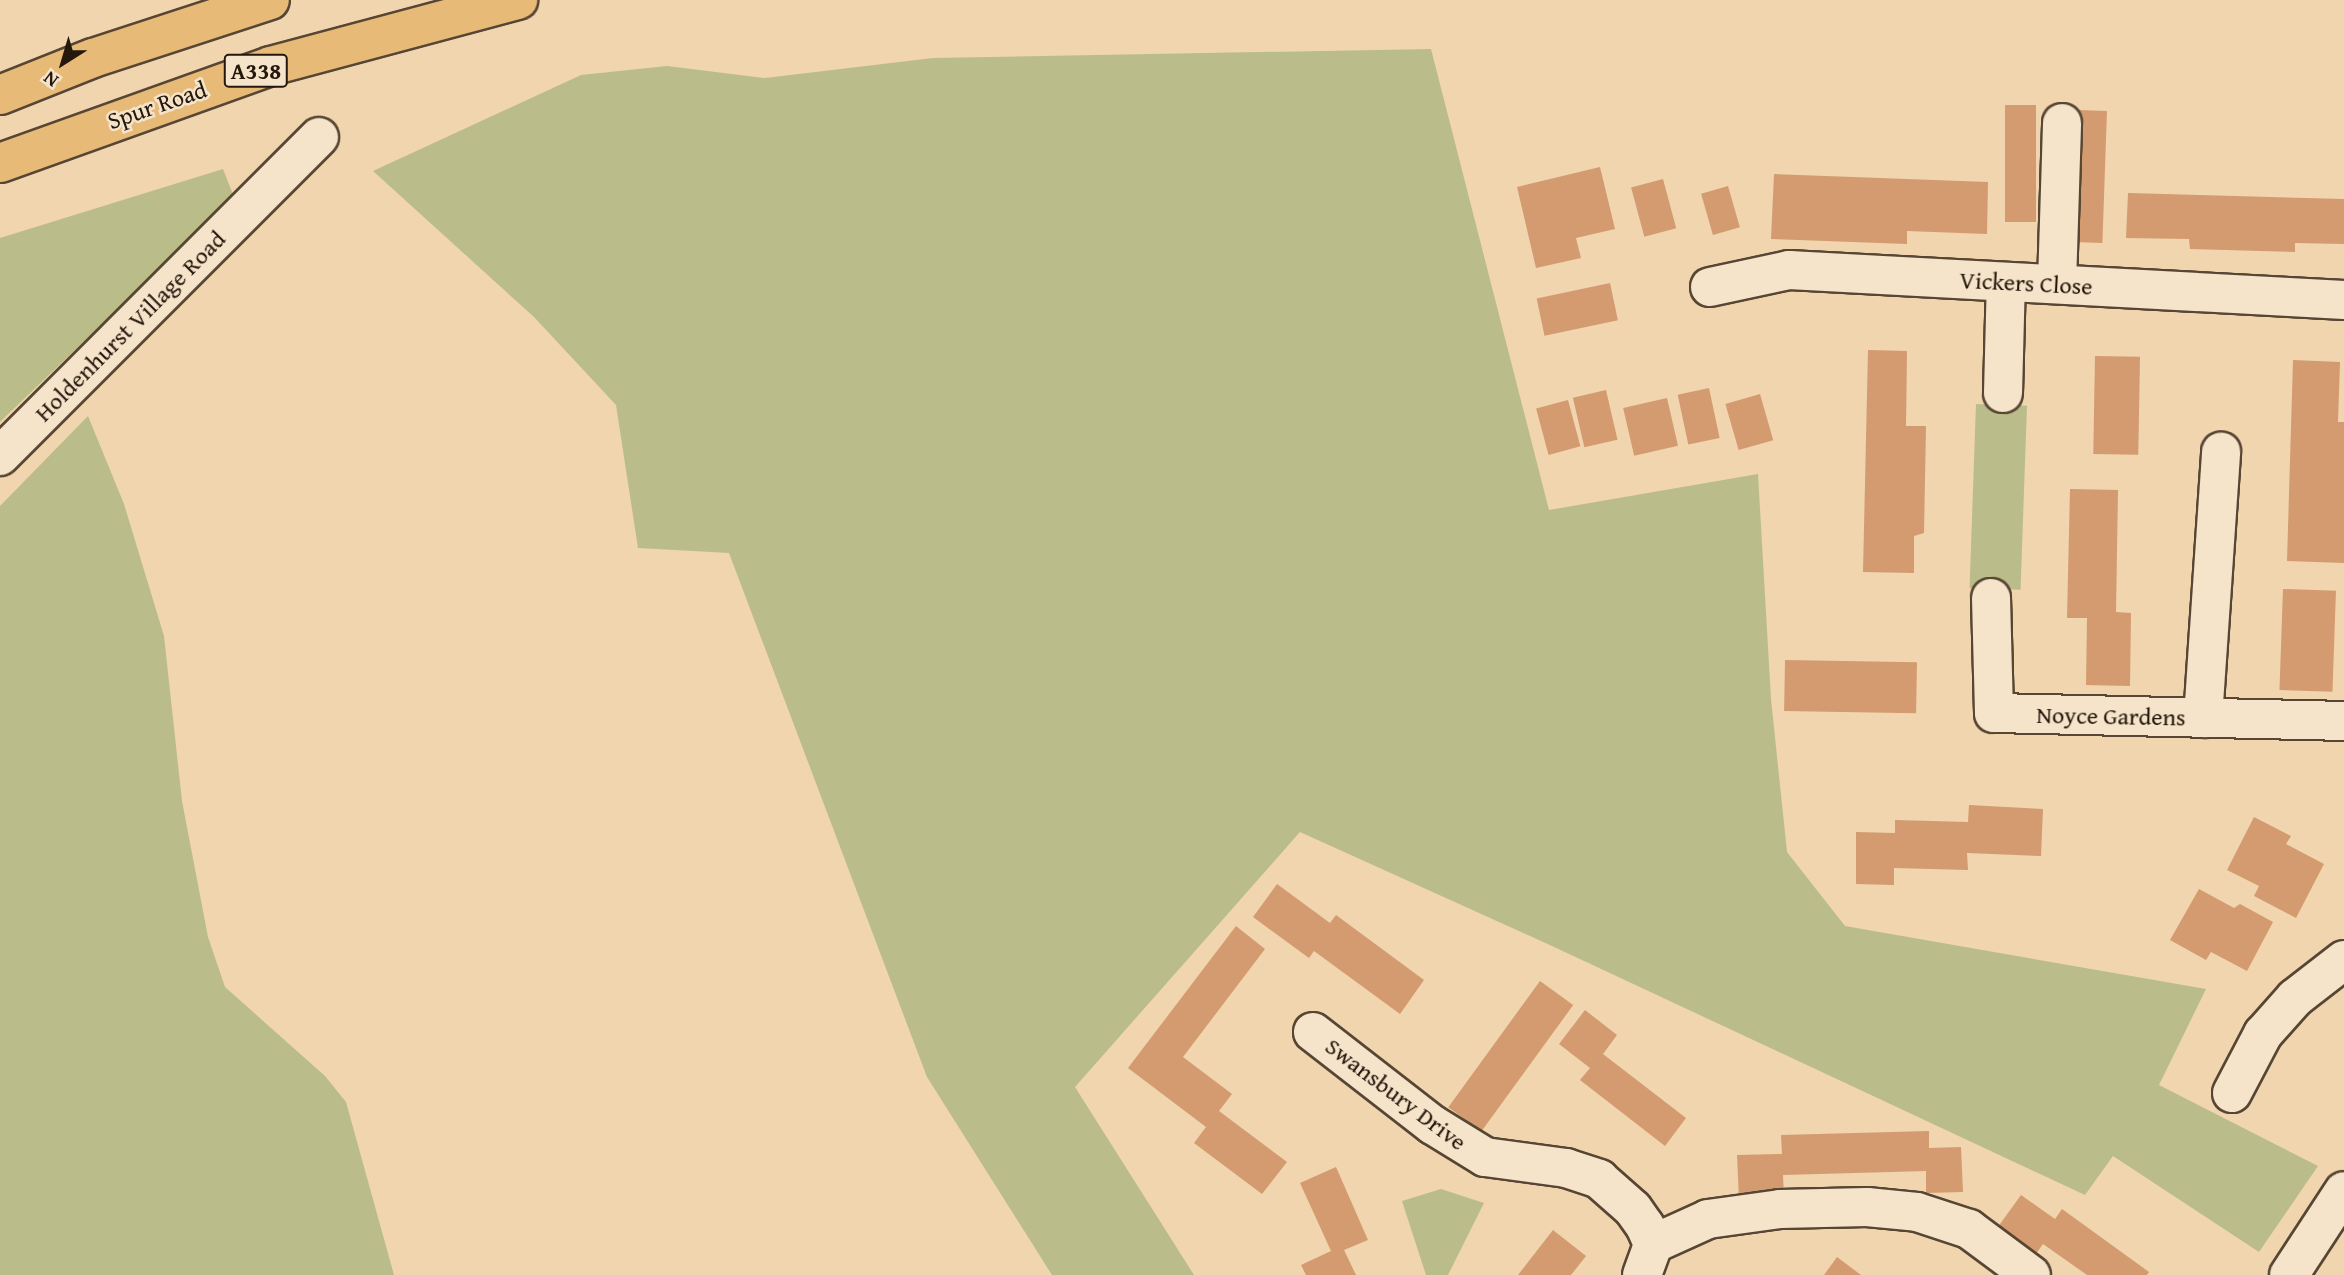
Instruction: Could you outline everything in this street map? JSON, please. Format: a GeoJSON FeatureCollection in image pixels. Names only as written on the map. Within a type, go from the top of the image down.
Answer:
{"type":"FeatureCollection","features":[{"type":"Feature","properties":{"kind":"highway","name":"A338"},"geometry":{"type":"LineString","coordinates":[[0,95],[93,58],[270,0]]}},
{"type":"Feature","properties":{"kind":"highway","name":"Spur Road"},"geometry":{"type":"LineString","coordinates":[[0,163],[271,66],[407,27],[518,0]]}},
{"type":"Feature","properties":{"kind":"highway"},"geometry":{"type":"LineString","coordinates":[[0,77],[93,58]]}},
{"type":"Feature","properties":{"kind":"street"},"geometry":{"type":"LineString","coordinates":[[2057,284],[2062,122]]}},
{"type":"Feature","properties":{"kind":"street","name":"Holdenhurst Village Road"},"geometry":{"type":"LineString","coordinates":[[0,456],[319,137]]}},
{"type":"Feature","properties":{"kind":"street","name":"Vickers Close"},"geometry":{"type":"LineString","coordinates":[[1710,287],[1789,270],[2344,300]]}},
{"type":"Feature","properties":{"kind":"street"},"geometry":{"type":"LineString","coordinates":[[2003,393],[2006,282]]}},
{"type":"Feature","properties":{"kind":"street"},"geometry":{"type":"LineString","coordinates":[[2203,718],[2221,452]]}},
{"type":"Feature","properties":{"kind":"street","name":"Noyce Gardens"},"geometry":{"type":"LineString","coordinates":[[1991,598],[1994,713],[2344,721]]}},
{"type":"Feature","properties":{"kind":"street"},"geometry":{"type":"LineString","coordinates":[[2232,1093],[2263,1034],[2295,998],[2344,960]]}},
{"type":"Feature","properties":{"kind":"street","name":"Swansbury Drive"},"geometry":{"type":"LineString","coordinates":[[1313,1032],[1433,1125],[1485,1157],[1566,1168],[1599,1179],[1633,1209],[1645,1226],[1648,1260],[1708,1219],[1780,1209],[1867,1206],[1917,1212],[1969,1229],[2031,1275]]}},
{"type":"Feature","properties":{"kind":"street"},"geometry":{"type":"LineString","coordinates":[[2289,1275],[2344,1191]]}},
{"type":"Feature","properties":{"kind":"green space"},"geometry":{"type":"Polygon","coordinates":[[[1431,49],[1549,510],[1758,474],[1771,699],[1787,852],[1845,926],[2206,989],[2159,1085],[2318,1166],[2259,1252],[2113,1156],[2085,1195],[1552,946],[1300,832],[1075,1087],[1194,1275],[1052,1275],[927,1077],[729,553],[638,548],[616,405],[534,317],[373,171],[581,75],[667,66],[765,78],[933,58],[1431,49]]]}},
{"type":"Feature","properties":{"kind":"green space"},"geometry":{"type":"Polygon","coordinates":[[[223,169],[234,197],[0,422],[0,238],[223,169]]]}},
{"type":"Feature","properties":{"kind":"green space"},"geometry":{"type":"Polygon","coordinates":[[[1976,404],[2027,406],[2021,590],[1970,588],[1976,404]]]}},
{"type":"Feature","properties":{"kind":"green space"},"geometry":{"type":"Polygon","coordinates":[[[88,416],[124,504],[164,636],[182,801],[208,937],[225,987],[325,1076],[346,1102],[394,1275],[0,1275],[0,506],[88,416]]]}},
{"type":"Feature","properties":{"kind":"green space"},"geometry":{"type":"Polygon","coordinates":[[[1441,1189],[1484,1203],[1448,1275],[1426,1275],[1402,1201],[1441,1189]]]}},
{"type":"Feature","properties":{"kind":"building"},"geometry":{"type":"Polygon","coordinates":[[[2005,105],[2036,105],[2036,222],[2005,222],[2005,105]]]}},
{"type":"Feature","properties":{"kind":"building"},"geometry":{"type":"Polygon","coordinates":[[[2078,110],[2107,111],[2102,243],[2073,242],[2078,110]]]}},
{"type":"Feature","properties":{"kind":"building"},"geometry":{"type":"Polygon","coordinates":[[[1600,167],[1615,229],[1576,238],[1581,258],[1536,268],[1517,187],[1600,167]]]}},
{"type":"Feature","properties":{"kind":"building"},"geometry":{"type":"Polygon","coordinates":[[[1774,174],[1988,182],[1987,234],[1907,231],[1907,244],[1771,239],[1774,174]]]}},
{"type":"Feature","properties":{"kind":"building"},"geometry":{"type":"Polygon","coordinates":[[[1663,179],[1676,228],[1644,237],[1631,188],[1663,179]]]}},
{"type":"Feature","properties":{"kind":"building"},"geometry":{"type":"Polygon","coordinates":[[[1728,186],[1740,227],[1713,235],[1701,194],[1728,186]]]}},
{"type":"Feature","properties":{"kind":"building"},"geometry":{"type":"Polygon","coordinates":[[[2128,193],[2344,199],[2344,244],[2295,243],[2295,252],[2190,249],[2189,239],[2126,238],[2128,193]]]}},
{"type":"Feature","properties":{"kind":"building"},"geometry":{"type":"Polygon","coordinates":[[[1610,283],[1618,320],[1545,336],[1537,299],[1610,283]]]}},
{"type":"Feature","properties":{"kind":"building"},"geometry":{"type":"Polygon","coordinates":[[[1868,350],[1907,351],[1906,426],[1926,426],[1924,533],[1914,536],[1914,573],[1863,572],[1868,350]]]}},
{"type":"Feature","properties":{"kind":"building"},"geometry":{"type":"Polygon","coordinates":[[[2095,356],[2140,357],[2138,455],[2093,454],[2095,356]]]}},
{"type":"Feature","properties":{"kind":"building"},"geometry":{"type":"Polygon","coordinates":[[[2293,360],[2340,362],[2338,422],[2344,422],[2344,563],[2287,561],[2293,360]]]}},
{"type":"Feature","properties":{"kind":"building"},"geometry":{"type":"Polygon","coordinates":[[[1709,388],[1720,438],[1688,445],[1678,395],[1709,388]]]}},
{"type":"Feature","properties":{"kind":"building"},"geometry":{"type":"Polygon","coordinates":[[[1606,390],[1617,440],[1584,447],[1573,398],[1606,390]]]}},
{"type":"Feature","properties":{"kind":"building"},"geometry":{"type":"Polygon","coordinates":[[[1760,394],[1773,440],[1739,450],[1725,404],[1760,394]]]}},
{"type":"Feature","properties":{"kind":"building"},"geometry":{"type":"Polygon","coordinates":[[[1667,398],[1678,446],[1634,456],[1623,408],[1667,398]]]}},
{"type":"Feature","properties":{"kind":"building"},"geometry":{"type":"Polygon","coordinates":[[[1568,400],[1580,446],[1549,455],[1536,409],[1568,400]]]}},
{"type":"Feature","properties":{"kind":"building"},"geometry":{"type":"Polygon","coordinates":[[[2070,489],[2118,490],[2116,612],[2131,613],[2130,686],[2086,685],[2087,618],[2067,618],[2070,489]]]}},
{"type":"Feature","properties":{"kind":"building"},"geometry":{"type":"Polygon","coordinates":[[[2283,589],[2336,591],[2332,692],[2279,690],[2283,589]]]}},
{"type":"Feature","properties":{"kind":"building"},"geometry":{"type":"Polygon","coordinates":[[[1785,660],[1917,662],[1916,713],[1784,711],[1785,660]]]}},
{"type":"Feature","properties":{"kind":"building"},"geometry":{"type":"Polygon","coordinates":[[[1969,805],[2043,809],[2041,856],[1967,853],[1968,870],[1894,868],[1894,885],[1856,884],[1856,832],[1895,833],[1895,820],[1968,822],[1969,805]]]}},
{"type":"Feature","properties":{"kind":"building"},"geometry":{"type":"Polygon","coordinates":[[[2254,817],[2291,836],[2286,844],[2324,864],[2296,918],[2254,896],[2259,886],[2227,870],[2254,817]]]}},
{"type":"Feature","properties":{"kind":"building"},"geometry":{"type":"Polygon","coordinates":[[[1277,884],[1330,923],[1336,915],[1424,980],[1400,1014],[1314,951],[1309,958],[1253,917],[1277,884]]]}},
{"type":"Feature","properties":{"kind":"building"},"geometry":{"type":"Polygon","coordinates":[[[2199,889],[2234,908],[2240,904],[2273,922],[2247,971],[2211,952],[2206,960],[2170,940],[2199,889]]]}},
{"type":"Feature","properties":{"kind":"building"},"geometry":{"type":"Polygon","coordinates":[[[1236,926],[1265,949],[1183,1057],[1232,1094],[1219,1111],[1287,1162],[1262,1194],[1194,1143],[1206,1127],[1128,1068],[1236,926]]]}},
{"type":"Feature","properties":{"kind":"building"},"geometry":{"type":"Polygon","coordinates":[[[1540,981],[1573,1005],[1481,1131],[1448,1107],[1540,981]]]}},
{"type":"Feature","properties":{"kind":"building"},"geometry":{"type":"Polygon","coordinates":[[[1585,1010],[1617,1035],[1603,1054],[1686,1118],[1665,1146],[1580,1080],[1590,1068],[1559,1044],[1585,1010]]]}},
{"type":"Feature","properties":{"kind":"building"},"geometry":{"type":"Polygon","coordinates":[[[1929,1131],[1929,1148],[1961,1147],[1963,1192],[1926,1193],[1926,1171],[1783,1175],[1784,1198],[1739,1200],[1737,1155],[1782,1154],[1781,1135],[1929,1131]]]}},
{"type":"Feature","properties":{"kind":"building"},"geometry":{"type":"Polygon","coordinates":[[[1336,1167],[1368,1240],[1344,1250],[1356,1275],[1306,1275],[1301,1265],[1331,1251],[1300,1183],[1336,1167]]]}},
{"type":"Feature","properties":{"kind":"building"},"geometry":{"type":"Polygon","coordinates":[[[2021,1195],[2055,1219],[2062,1209],[2149,1272],[2147,1275],[2087,1275],[2043,1244],[2033,1258],[1995,1231],[2021,1195]]]}},
{"type":"Feature","properties":{"kind":"building"},"geometry":{"type":"Polygon","coordinates":[[[1553,1230],[1586,1256],[1571,1275],[1518,1275],[1553,1230]]]}},
{"type":"Feature","properties":{"kind":"building"},"geometry":{"type":"Polygon","coordinates":[[[1837,1257],[1861,1275],[1824,1275],[1837,1257]]]}}]}
